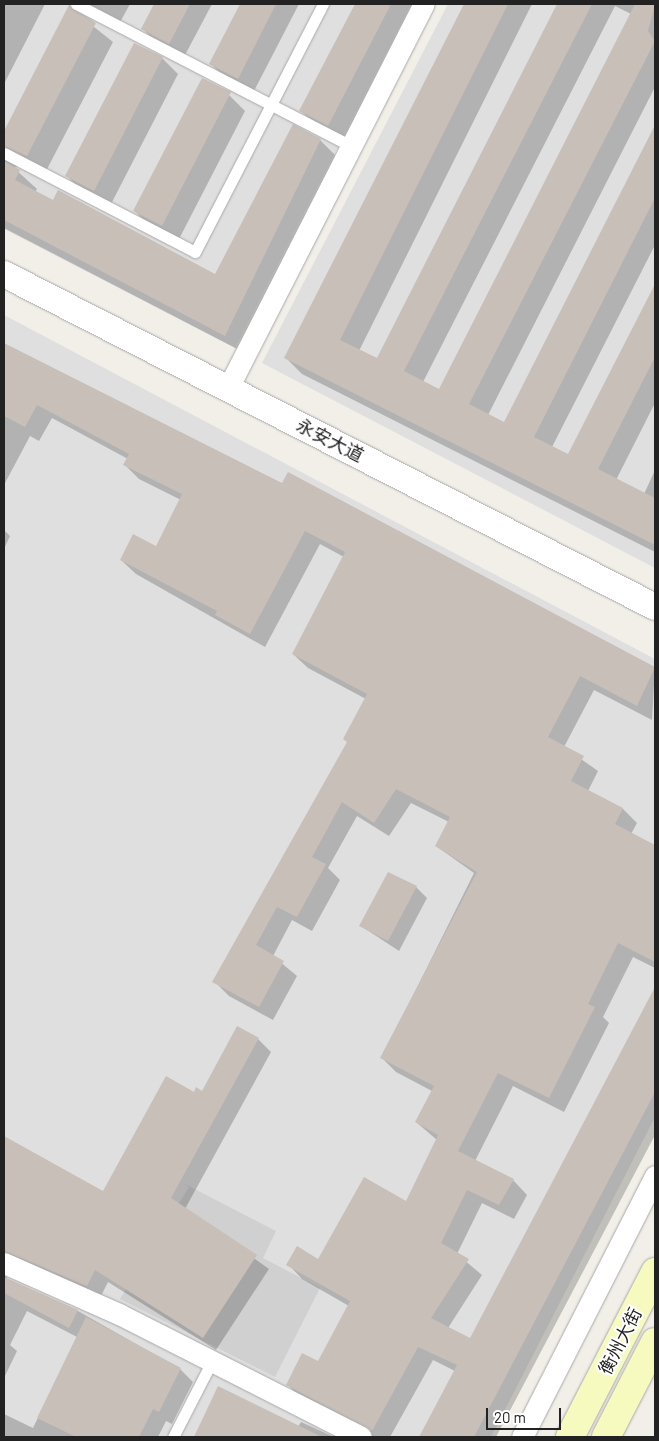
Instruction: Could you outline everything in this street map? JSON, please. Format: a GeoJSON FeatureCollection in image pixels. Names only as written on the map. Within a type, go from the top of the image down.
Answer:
{"type":"FeatureCollection","features":[{"type":"Feature","properties":{"kind":"main road","name":"衡州大街"},"geometry":{"type":"LineString","coordinates":[[570,1437],[655,1272]]}},
{"type":"Feature","properties":{"kind":"main road","name":"衡州大街"},"geometry":{"type":"LineString","coordinates":[[606,1437],[655,1342]]}},
{"type":"Feature","properties":{"kind":"street"},"geometry":{"type":"LineString","coordinates":[[228,388],[424,4]]}},
{"type":"Feature","properties":{"kind":"street","name":"永安大道"},"geometry":{"type":"LineString","coordinates":[[4,274],[655,607]]}},
{"type":"Feature","properties":{"kind":"street"},"geometry":{"type":"LineString","coordinates":[[522,1437],[655,1176]]}},
{"type":"Feature","properties":{"kind":"street"},"geometry":{"type":"LineString","coordinates":[[4,1263],[212,1361],[360,1437]]}},
{"type":"Feature","properties":{"kind":"lane"},"geometry":{"type":"LineString","coordinates":[[76,4],[351,146]]}},
{"type":"Feature","properties":{"kind":"lane"},"geometry":{"type":"LineString","coordinates":[[4,153],[195,252],[323,4]]}},
{"type":"Feature","properties":{"kind":"lane"},"geometry":{"type":"LineString","coordinates":[[174,1437],[212,1361]]}},
{"type":"Feature","properties":{"kind":"shaded area"},"geometry":{"type":"Polygon","coordinates":[[[4,4],[411,4],[235,348],[4,229],[4,4]]]}},
{"type":"Feature","properties":{"kind":"shaded area"},"geometry":{"type":"Polygon","coordinates":[[[448,4],[655,4],[655,568],[262,363],[448,4]]]}},
{"type":"Feature","properties":{"kind":"shaded area"},"geometry":{"type":"Polygon","coordinates":[[[4,315],[655,659],[655,1117],[491,1437],[4,1437],[4,315]]]}},
{"type":"Feature","properties":{"kind":"shaded area"},"geometry":{"type":"Polygon","coordinates":[[[183,1183],[276,1231],[263,1258],[320,1288],[275,1377],[120,1299],[189,1187],[183,1183]]]}},
{"type":"Feature","properties":{"kind":"building"},"geometry":{"type":"Polygon","coordinates":[[[154,4],[190,4],[169,44],[141,29],[154,4]]]}},
{"type":"Feature","properties":{"kind":"building"},"geometry":{"type":"Polygon","coordinates":[[[240,4],[276,4],[238,79],[209,64],[240,4]]]}},
{"type":"Feature","properties":{"kind":"building"},"geometry":{"type":"Polygon","coordinates":[[[355,4],[391,4],[328,126],[299,111],[355,4]]]}},
{"type":"Feature","properties":{"kind":"building"},"geometry":{"type":"Polygon","coordinates":[[[464,4],[508,4],[340,340],[377,358],[557,4],[592,4],[404,371],[439,389],[635,4],[655,4],[648,31],[655,41],[469,404],[504,422],[655,125],[655,198],[534,437],[568,454],[655,284],[655,357],[598,469],[655,498],[655,545],[284,358],[464,4]]]}},
{"type":"Feature","properties":{"kind":"building"},"geometry":{"type":"Polygon","coordinates":[[[69,5],[96,23],[27,156],[4,146],[4,131],[69,5]]]}},
{"type":"Feature","properties":{"kind":"building"},"geometry":{"type":"Polygon","coordinates":[[[134,43],[163,57],[94,191],[65,176],[134,43]]]}},
{"type":"Feature","properties":{"kind":"building"},"geometry":{"type":"Polygon","coordinates":[[[202,78],[231,92],[162,226],[133,211],[202,78]]]}},
{"type":"Feature","properties":{"kind":"building"},"geometry":{"type":"Polygon","coordinates":[[[293,124],[321,139],[225,336],[4,220],[4,161],[20,170],[15,180],[53,200],[58,190],[215,274],[293,124]]]}},
{"type":"Feature","properties":{"kind":"building"},"geometry":{"type":"Polygon","coordinates":[[[4,343],[282,483],[288,472],[655,667],[637,706],[580,676],[548,737],[584,756],[571,781],[623,808],[615,824],[655,845],[655,962],[618,943],[588,1004],[595,1007],[549,1098],[498,1073],[458,1151],[514,1179],[499,1205],[467,1190],[441,1243],[469,1259],[431,1318],[470,1338],[655,987],[655,1092],[474,1437],[419,1437],[457,1365],[418,1347],[372,1431],[286,1385],[302,1353],[318,1361],[350,1301],[286,1265],[297,1246],[318,1259],[364,1177],[406,1201],[438,1135],[415,1122],[434,1086],[380,1058],[477,872],[435,846],[450,817],[396,789],[374,823],[342,802],[312,857],[326,864],[297,917],[277,907],[256,945],[284,961],[259,1007],[212,982],[347,742],[343,739],[367,694],[292,654],[345,552],[305,531],[250,634],[215,615],[217,611],[120,560],[133,534],[156,546],[182,494],[123,465],[129,454],[37,405],[25,427],[4,416],[4,343]]]}},
{"type":"Feature","properties":{"kind":"building"},"geometry":{"type":"Polygon","coordinates":[[[388,872],[417,886],[388,941],[359,926],[388,872]]]}},
{"type":"Feature","properties":{"kind":"building"},"geometry":{"type":"Polygon","coordinates":[[[237,1026],[259,1038],[171,1198],[257,1255],[203,1338],[95,1270],[87,1286],[4,1251],[4,1136],[103,1191],[166,1076],[194,1092],[196,1087],[202,1091],[237,1026]]]}},
{"type":"Feature","properties":{"kind":"building"},"geometry":{"type":"Polygon","coordinates":[[[4,1277],[78,1310],[69,1328],[4,1293],[4,1277]]]}},
{"type":"Feature","properties":{"kind":"building"},"geometry":{"type":"Polygon","coordinates":[[[86,1317],[181,1368],[159,1412],[153,1409],[139,1437],[76,1437],[37,1418],[86,1317]]]}},
{"type":"Feature","properties":{"kind":"building"},"geometry":{"type":"Polygon","coordinates":[[[218,1386],[322,1437],[194,1437],[218,1386]]]}}]}
